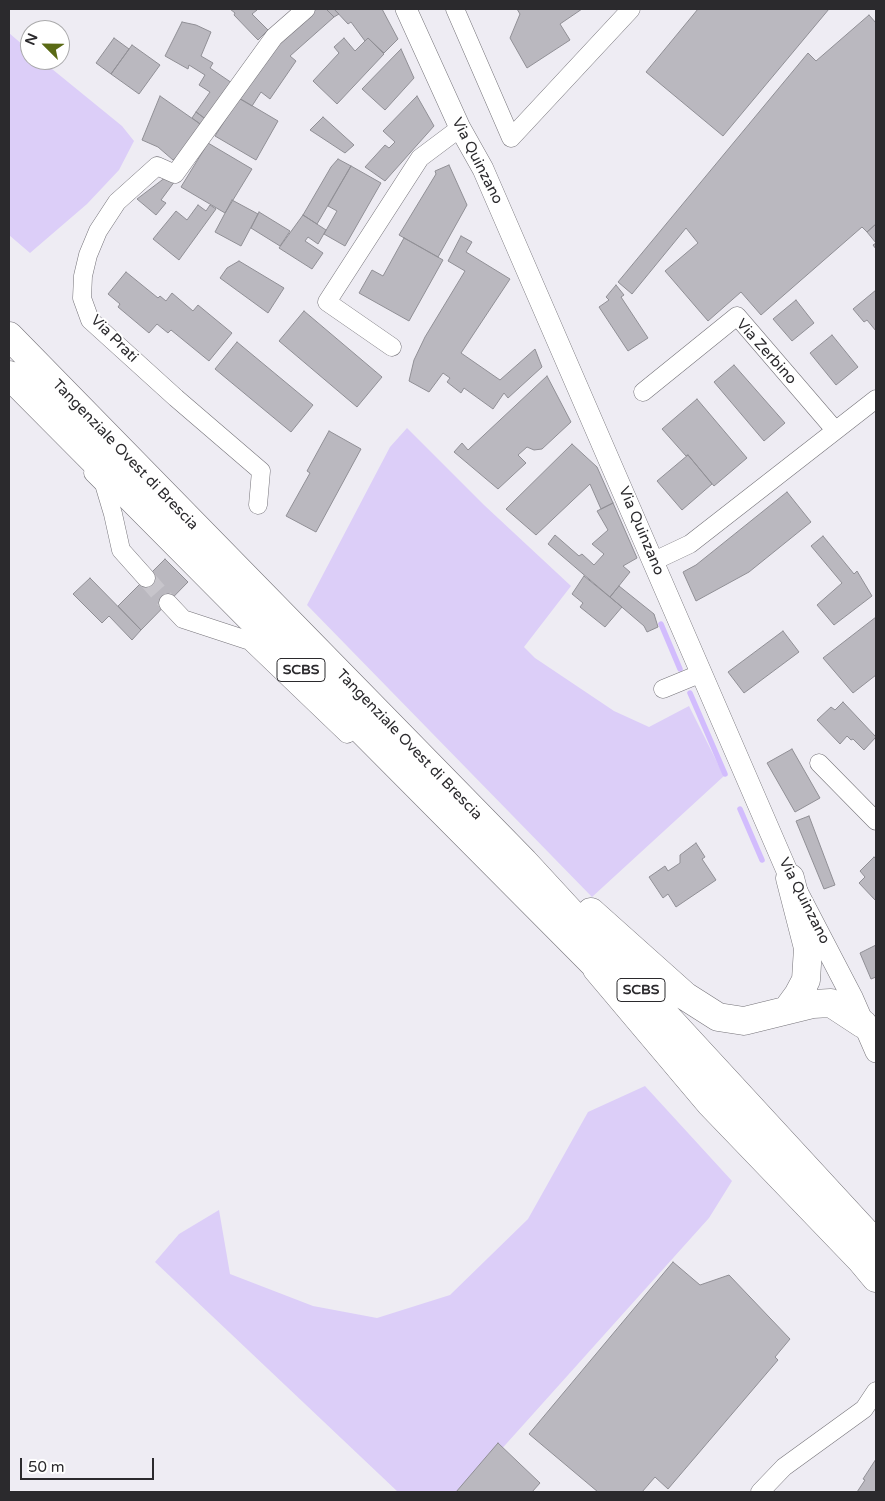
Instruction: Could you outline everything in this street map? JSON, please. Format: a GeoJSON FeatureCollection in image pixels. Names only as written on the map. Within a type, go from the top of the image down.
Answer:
{"type":"FeatureCollection","features":[{"type":"Feature","properties":{"kind":"main road","name":"Tangenziale Ovest di Brescia"},"geometry":{"type":"LineString","coordinates":[[9,336],[524,862],[876,1244]]}},
{"type":"Feature","properties":{"kind":"main road","name":"Tangenziale Ovest di Brescia"},"geometry":{"type":"LineString","coordinates":[[9,375],[594,966],[759,1118]]}},
{"type":"Feature","properties":{"kind":"main road"},"geometry":{"type":"LineString","coordinates":[[524,862],[566,890],[685,996],[718,1017],[744,1022],[813,1004],[831,1003],[863,1024]]}},
{"type":"Feature","properties":{"kind":"main road"},"geometry":{"type":"LineString","coordinates":[[787,1010],[806,980],[808,948],[790,878]]}},
{"type":"Feature","properties":{"kind":"main road"},"geometry":{"type":"LineString","coordinates":[[594,966],[710,1103],[861,1260],[876,1278]]}},
{"type":"Feature","properties":{"kind":"street","name":"Via Prati"},"geometry":{"type":"LineString","coordinates":[[258,505],[261,471],[176,398],[90,320],[82,298],[82,276],[98,231],[117,202],[157,166],[175,174],[274,37],[306,9]]}},
{"type":"Feature","properties":{"kind":"street","name":"Via Quinzano"},"geometry":{"type":"LineString","coordinates":[[406,9],[460,128],[484,169],[790,878],[852,997],[876,1052]]}},
{"type":"Feature","properties":{"kind":"street"},"geometry":{"type":"LineString","coordinates":[[455,9],[511,138],[631,9]]}},
{"type":"Feature","properties":{"kind":"street"},"geometry":{"type":"LineString","coordinates":[[392,347],[327,302],[420,158],[460,128]]}},
{"type":"Feature","properties":{"kind":"street","name":"Via Zerbino"},"geometry":{"type":"LineString","coordinates":[[643,392],[737,316],[836,430]]}},
{"type":"Feature","properties":{"kind":"street"},"geometry":{"type":"LineString","coordinates":[[9,381],[22,403],[104,484],[121,550],[146,578]]}},
{"type":"Feature","properties":{"kind":"street"},"geometry":{"type":"LineString","coordinates":[[654,561],[690,544],[876,398]]}},
{"type":"Feature","properties":{"kind":"street"},"geometry":{"type":"LineString","coordinates":[[168,603],[183,619],[250,641],[402,787],[445,816]]}},
{"type":"Feature","properties":{"kind":"street"},"geometry":{"type":"LineString","coordinates":[[663,689],[702,673]]}},
{"type":"Feature","properties":{"kind":"street"},"geometry":{"type":"LineString","coordinates":[[819,763],[876,822]]}},
{"type":"Feature","properties":{"kind":"street"},"geometry":{"type":"LineString","coordinates":[[760,1492],[784,1467],[864,1409],[876,1392]]}},
{"type":"Feature","properties":{"kind":"shaded area"},"geometry":{"type":"Polygon","coordinates":[[[9,33],[20,42],[20,70],[53,70],[122,126],[134,141],[119,170],[87,204],[30,253],[9,235],[9,33]]]}},
{"type":"Feature","properties":{"kind":"shaded area"},"geometry":{"type":"Polygon","coordinates":[[[407,428],[484,505],[571,586],[524,647],[535,658],[614,711],[649,727],[689,706],[724,776],[592,897],[307,605],[390,447],[407,428]]]}},
{"type":"Feature","properties":{"kind":"shaded area"},"geometry":{"type":"Polygon","coordinates":[[[645,1086],[732,1181],[709,1218],[463,1492],[398,1492],[155,1262],[179,1234],[219,1210],[230,1274],[313,1306],[377,1318],[450,1295],[528,1219],[588,1112],[645,1086]]]}},
{"type":"Feature","properties":{"kind":"building"},"geometry":{"type":"Polygon","coordinates":[[[230,9],[257,10],[252,14],[268,30],[258,40],[230,9]]]}},
{"type":"Feature","properties":{"kind":"building"},"geometry":{"type":"Polygon","coordinates":[[[314,9],[326,9],[334,17],[290,56],[296,61],[270,99],[261,92],[252,106],[240,99],[279,40],[314,9]]]}},
{"type":"Feature","properties":{"kind":"building"},"geometry":{"type":"Polygon","coordinates":[[[326,9],[334,9],[339,14],[334,17],[326,9]]]}},
{"type":"Feature","properties":{"kind":"building"},"geometry":{"type":"Polygon","coordinates":[[[334,9],[382,9],[398,39],[384,53],[368,38],[365,41],[351,22],[348,24],[334,9]]]}},
{"type":"Feature","properties":{"kind":"building"},"geometry":{"type":"Polygon","coordinates":[[[517,9],[582,9],[560,24],[570,40],[527,68],[510,38],[520,14],[517,9]]]}},
{"type":"Feature","properties":{"kind":"building"},"geometry":{"type":"Polygon","coordinates":[[[698,9],[829,9],[723,136],[646,72],[698,9]]]}},
{"type":"Feature","properties":{"kind":"building"},"geometry":{"type":"Polygon","coordinates":[[[869,15],[876,23],[876,224],[867,232],[862,227],[761,315],[741,292],[708,321],[665,271],[698,243],[686,228],[632,294],[618,282],[808,53],[816,61],[869,15]]]}},
{"type":"Feature","properties":{"kind":"building"},"geometry":{"type":"Polygon","coordinates":[[[182,22],[196,25],[211,32],[201,56],[213,63],[210,68],[232,83],[207,120],[196,112],[210,92],[199,85],[205,75],[189,65],[188,69],[165,56],[182,22]]]}},
{"type":"Feature","properties":{"kind":"building"},"geometry":{"type":"Polygon","coordinates":[[[114,38],[129,49],[111,74],[96,63],[114,38]]]}},
{"type":"Feature","properties":{"kind":"building"},"geometry":{"type":"Polygon","coordinates":[[[344,38],[355,51],[368,38],[384,54],[337,104],[313,81],[339,53],[334,47],[344,38]]]}},
{"type":"Feature","properties":{"kind":"building"},"geometry":{"type":"Polygon","coordinates":[[[132,45],[160,65],[139,94],[111,74],[132,45]]]}},
{"type":"Feature","properties":{"kind":"building"},"geometry":{"type":"Polygon","coordinates":[[[401,49],[414,78],[385,110],[362,89],[401,49]]]}},
{"type":"Feature","properties":{"kind":"building"},"geometry":{"type":"Polygon","coordinates":[[[160,96],[203,126],[187,149],[173,160],[158,147],[142,140],[160,96]]]}},
{"type":"Feature","properties":{"kind":"building"},"geometry":{"type":"Polygon","coordinates":[[[417,96],[434,126],[385,181],[365,167],[385,145],[389,148],[395,142],[383,131],[417,96]]]}},
{"type":"Feature","properties":{"kind":"building"},"geometry":{"type":"Polygon","coordinates":[[[239,98],[278,121],[256,160],[215,136],[239,98]]]}},
{"type":"Feature","properties":{"kind":"building"},"geometry":{"type":"Polygon","coordinates":[[[196,112],[207,120],[203,126],[192,118],[196,112]]]}},
{"type":"Feature","properties":{"kind":"building"},"geometry":{"type":"Polygon","coordinates":[[[323,117],[354,145],[345,153],[310,130],[323,117]]]}},
{"type":"Feature","properties":{"kind":"building"},"geometry":{"type":"Polygon","coordinates":[[[208,143],[252,169],[225,213],[181,187],[208,143]]]}},
{"type":"Feature","properties":{"kind":"building"},"geometry":{"type":"Polygon","coordinates":[[[338,159],[351,166],[317,224],[303,215],[331,167],[338,159]]]}},
{"type":"Feature","properties":{"kind":"building"},"geometry":{"type":"Polygon","coordinates":[[[449,165],[467,205],[438,257],[399,235],[436,174],[435,171],[449,165]]]}},
{"type":"Feature","properties":{"kind":"building"},"geometry":{"type":"Polygon","coordinates":[[[351,166],[381,183],[345,246],[324,234],[337,211],[328,206],[351,166]]]}},
{"type":"Feature","properties":{"kind":"building"},"geometry":{"type":"Polygon","coordinates":[[[166,177],[175,181],[161,200],[166,203],[156,215],[137,199],[166,177]]]}},
{"type":"Feature","properties":{"kind":"building"},"geometry":{"type":"Polygon","coordinates":[[[232,200],[258,214],[241,246],[215,232],[232,200]]]}},
{"type":"Feature","properties":{"kind":"building"},"geometry":{"type":"Polygon","coordinates":[[[198,205],[206,211],[210,205],[216,209],[179,260],[153,239],[176,211],[187,220],[198,205]]]}},
{"type":"Feature","properties":{"kind":"building"},"geometry":{"type":"Polygon","coordinates":[[[259,212],[290,231],[280,246],[251,228],[259,212]]]}},
{"type":"Feature","properties":{"kind":"building"},"geometry":{"type":"Polygon","coordinates":[[[303,215],[326,230],[318,244],[308,237],[305,241],[323,253],[312,269],[279,248],[303,215]]]}},
{"type":"Feature","properties":{"kind":"building"},"geometry":{"type":"Polygon","coordinates":[[[876,224],[876,243],[867,232],[876,224]]]}},
{"type":"Feature","properties":{"kind":"building"},"geometry":{"type":"Polygon","coordinates":[[[461,236],[472,242],[466,252],[510,279],[461,353],[500,380],[535,349],[542,367],[508,398],[504,393],[493,409],[464,388],[461,393],[447,382],[450,378],[443,373],[429,392],[409,381],[414,360],[425,337],[465,271],[448,261],[461,236]]]}},
{"type":"Feature","properties":{"kind":"building"},"geometry":{"type":"Polygon","coordinates":[[[404,238],[443,260],[409,321],[359,293],[372,270],[383,276],[404,238]]]}},
{"type":"Feature","properties":{"kind":"building"},"geometry":{"type":"Polygon","coordinates":[[[239,261],[284,288],[268,313],[220,278],[227,268],[239,261]]]}},
{"type":"Feature","properties":{"kind":"building"},"geometry":{"type":"Polygon","coordinates":[[[126,272],[158,298],[160,296],[166,301],[172,293],[193,311],[198,305],[232,333],[209,361],[171,330],[168,333],[157,324],[149,333],[118,307],[120,304],[108,294],[126,272]]]}},
{"type":"Feature","properties":{"kind":"building"},"geometry":{"type":"Polygon","coordinates":[[[616,285],[624,295],[621,297],[648,338],[628,351],[599,307],[609,300],[606,297],[616,285]]]}},
{"type":"Feature","properties":{"kind":"building"},"geometry":{"type":"Polygon","coordinates":[[[876,290],[876,331],[867,320],[864,322],[853,309],[876,290]]]}},
{"type":"Feature","properties":{"kind":"building"},"geometry":{"type":"Polygon","coordinates":[[[796,300],[814,323],[792,341],[773,319],[796,300]]]}},
{"type":"Feature","properties":{"kind":"building"},"geometry":{"type":"Polygon","coordinates":[[[304,311],[382,377],[357,407],[279,341],[304,311]]]}},
{"type":"Feature","properties":{"kind":"building"},"geometry":{"type":"Polygon","coordinates":[[[832,335],[858,367],[836,385],[810,353],[832,335]]]}},
{"type":"Feature","properties":{"kind":"building"},"geometry":{"type":"Polygon","coordinates":[[[237,342],[313,405],[291,432],[215,369],[237,342]]]}},
{"type":"Feature","properties":{"kind":"building"},"geometry":{"type":"Polygon","coordinates":[[[734,365],[785,423],[764,441],[714,382],[734,365]]]}},
{"type":"Feature","properties":{"kind":"building"},"geometry":{"type":"Polygon","coordinates":[[[547,376],[571,422],[542,449],[534,450],[527,447],[518,455],[526,463],[498,489],[454,452],[462,443],[468,450],[547,376]]]}},
{"type":"Feature","properties":{"kind":"building"},"geometry":{"type":"Polygon","coordinates":[[[697,399],[747,458],[714,486],[688,455],[686,456],[662,429],[697,399]]]}},
{"type":"Feature","properties":{"kind":"building"},"geometry":{"type":"Polygon","coordinates":[[[329,431],[361,449],[316,532],[286,516],[310,473],[307,471],[329,431]]]}},
{"type":"Feature","properties":{"kind":"building"},"geometry":{"type":"Polygon","coordinates":[[[572,444],[597,467],[613,503],[601,509],[590,484],[536,535],[506,509],[572,444]]]}},
{"type":"Feature","properties":{"kind":"building"},"geometry":{"type":"Polygon","coordinates":[[[688,455],[712,484],[682,510],[657,481],[688,455]]]}},
{"type":"Feature","properties":{"kind":"building"},"geometry":{"type":"Polygon","coordinates":[[[787,492],[811,522],[749,572],[696,601],[683,572],[696,565],[787,492]]]}},
{"type":"Feature","properties":{"kind":"building"},"geometry":{"type":"Polygon","coordinates":[[[613,503],[637,558],[623,566],[630,572],[610,597],[548,544],[555,535],[579,556],[582,554],[594,565],[604,554],[592,544],[608,530],[597,511],[613,503]]]}},
{"type":"Feature","properties":{"kind":"building"},"geometry":{"type":"Polygon","coordinates":[[[823,536],[854,574],[857,571],[872,596],[834,625],[817,605],[842,583],[811,546],[823,536]]]}},
{"type":"Feature","properties":{"kind":"building"},"geometry":{"type":"Polygon","coordinates":[[[165,559],[188,582],[141,630],[118,606],[165,559]]]}},
{"type":"Feature","properties":{"kind":"building"},"geometry":{"type":"Polygon","coordinates":[[[584,576],[622,607],[605,627],[580,607],[583,603],[572,594],[584,576]]]}},
{"type":"Feature","properties":{"kind":"building"},"geometry":{"type":"Polygon","coordinates":[[[90,578],[141,630],[132,640],[109,616],[102,623],[73,594],[90,578]]]}},
{"type":"Feature","properties":{"kind":"building"},"geometry":{"type":"Polygon","coordinates":[[[619,586],[654,614],[658,627],[647,632],[644,626],[610,597],[619,586]]]}},
{"type":"Feature","properties":{"kind":"building"},"geometry":{"type":"Polygon","coordinates":[[[876,617],[876,675],[853,693],[823,658],[876,617]]]}},
{"type":"Feature","properties":{"kind":"building"},"geometry":{"type":"Polygon","coordinates":[[[783,631],[799,652],[744,693],[728,672],[783,631]]]}},
{"type":"Feature","properties":{"kind":"building"},"geometry":{"type":"Polygon","coordinates":[[[843,702],[876,737],[864,750],[847,736],[840,744],[817,720],[831,707],[835,710],[843,702]]]}},
{"type":"Feature","properties":{"kind":"building"},"geometry":{"type":"Polygon","coordinates":[[[792,749],[820,798],[795,812],[767,763],[792,749]]]}},
{"type":"Feature","properties":{"kind":"building"},"geometry":{"type":"Polygon","coordinates":[[[809,816],[835,885],[824,889],[796,821],[809,816]]]}},
{"type":"Feature","properties":{"kind":"building"},"geometry":{"type":"Polygon","coordinates":[[[696,843],[705,857],[702,859],[716,880],[676,907],[668,894],[663,898],[649,877],[665,866],[668,871],[680,863],[680,855],[696,843]]]}},
{"type":"Feature","properties":{"kind":"building"},"geometry":{"type":"Polygon","coordinates":[[[874,857],[876,859],[876,901],[859,883],[865,877],[860,871],[874,857]]]}},
{"type":"Feature","properties":{"kind":"building"},"geometry":{"type":"Polygon","coordinates":[[[876,945],[876,977],[871,979],[860,953],[876,945]]]}},
{"type":"Feature","properties":{"kind":"building"},"geometry":{"type":"Polygon","coordinates":[[[673,1262],[700,1285],[729,1275],[790,1339],[775,1357],[778,1360],[668,1489],[655,1477],[642,1492],[598,1492],[529,1434],[673,1262]]]}},
{"type":"Feature","properties":{"kind":"building"},"geometry":{"type":"Polygon","coordinates":[[[498,1443],[540,1483],[532,1492],[456,1492],[498,1443]]]}},
{"type":"Feature","properties":{"kind":"building"},"geometry":{"type":"Polygon","coordinates":[[[876,1459],[876,1492],[857,1492],[865,1480],[863,1479],[876,1459]]]}},
{"type":"Feature","properties":{"kind":"waterway"},"geometry":{"type":"LineString","coordinates":[[661,624],[680,669]]}},
{"type":"Feature","properties":{"kind":"waterway"},"geometry":{"type":"LineString","coordinates":[[690,693],[725,774]]}},
{"type":"Feature","properties":{"kind":"waterway"},"geometry":{"type":"LineString","coordinates":[[740,809],[762,860]]}},
{"type":"Feature","properties":{"kind":"tunnel"},"geometry":{"type":"LineString","coordinates":[[146,578],[168,603]]}}]}
